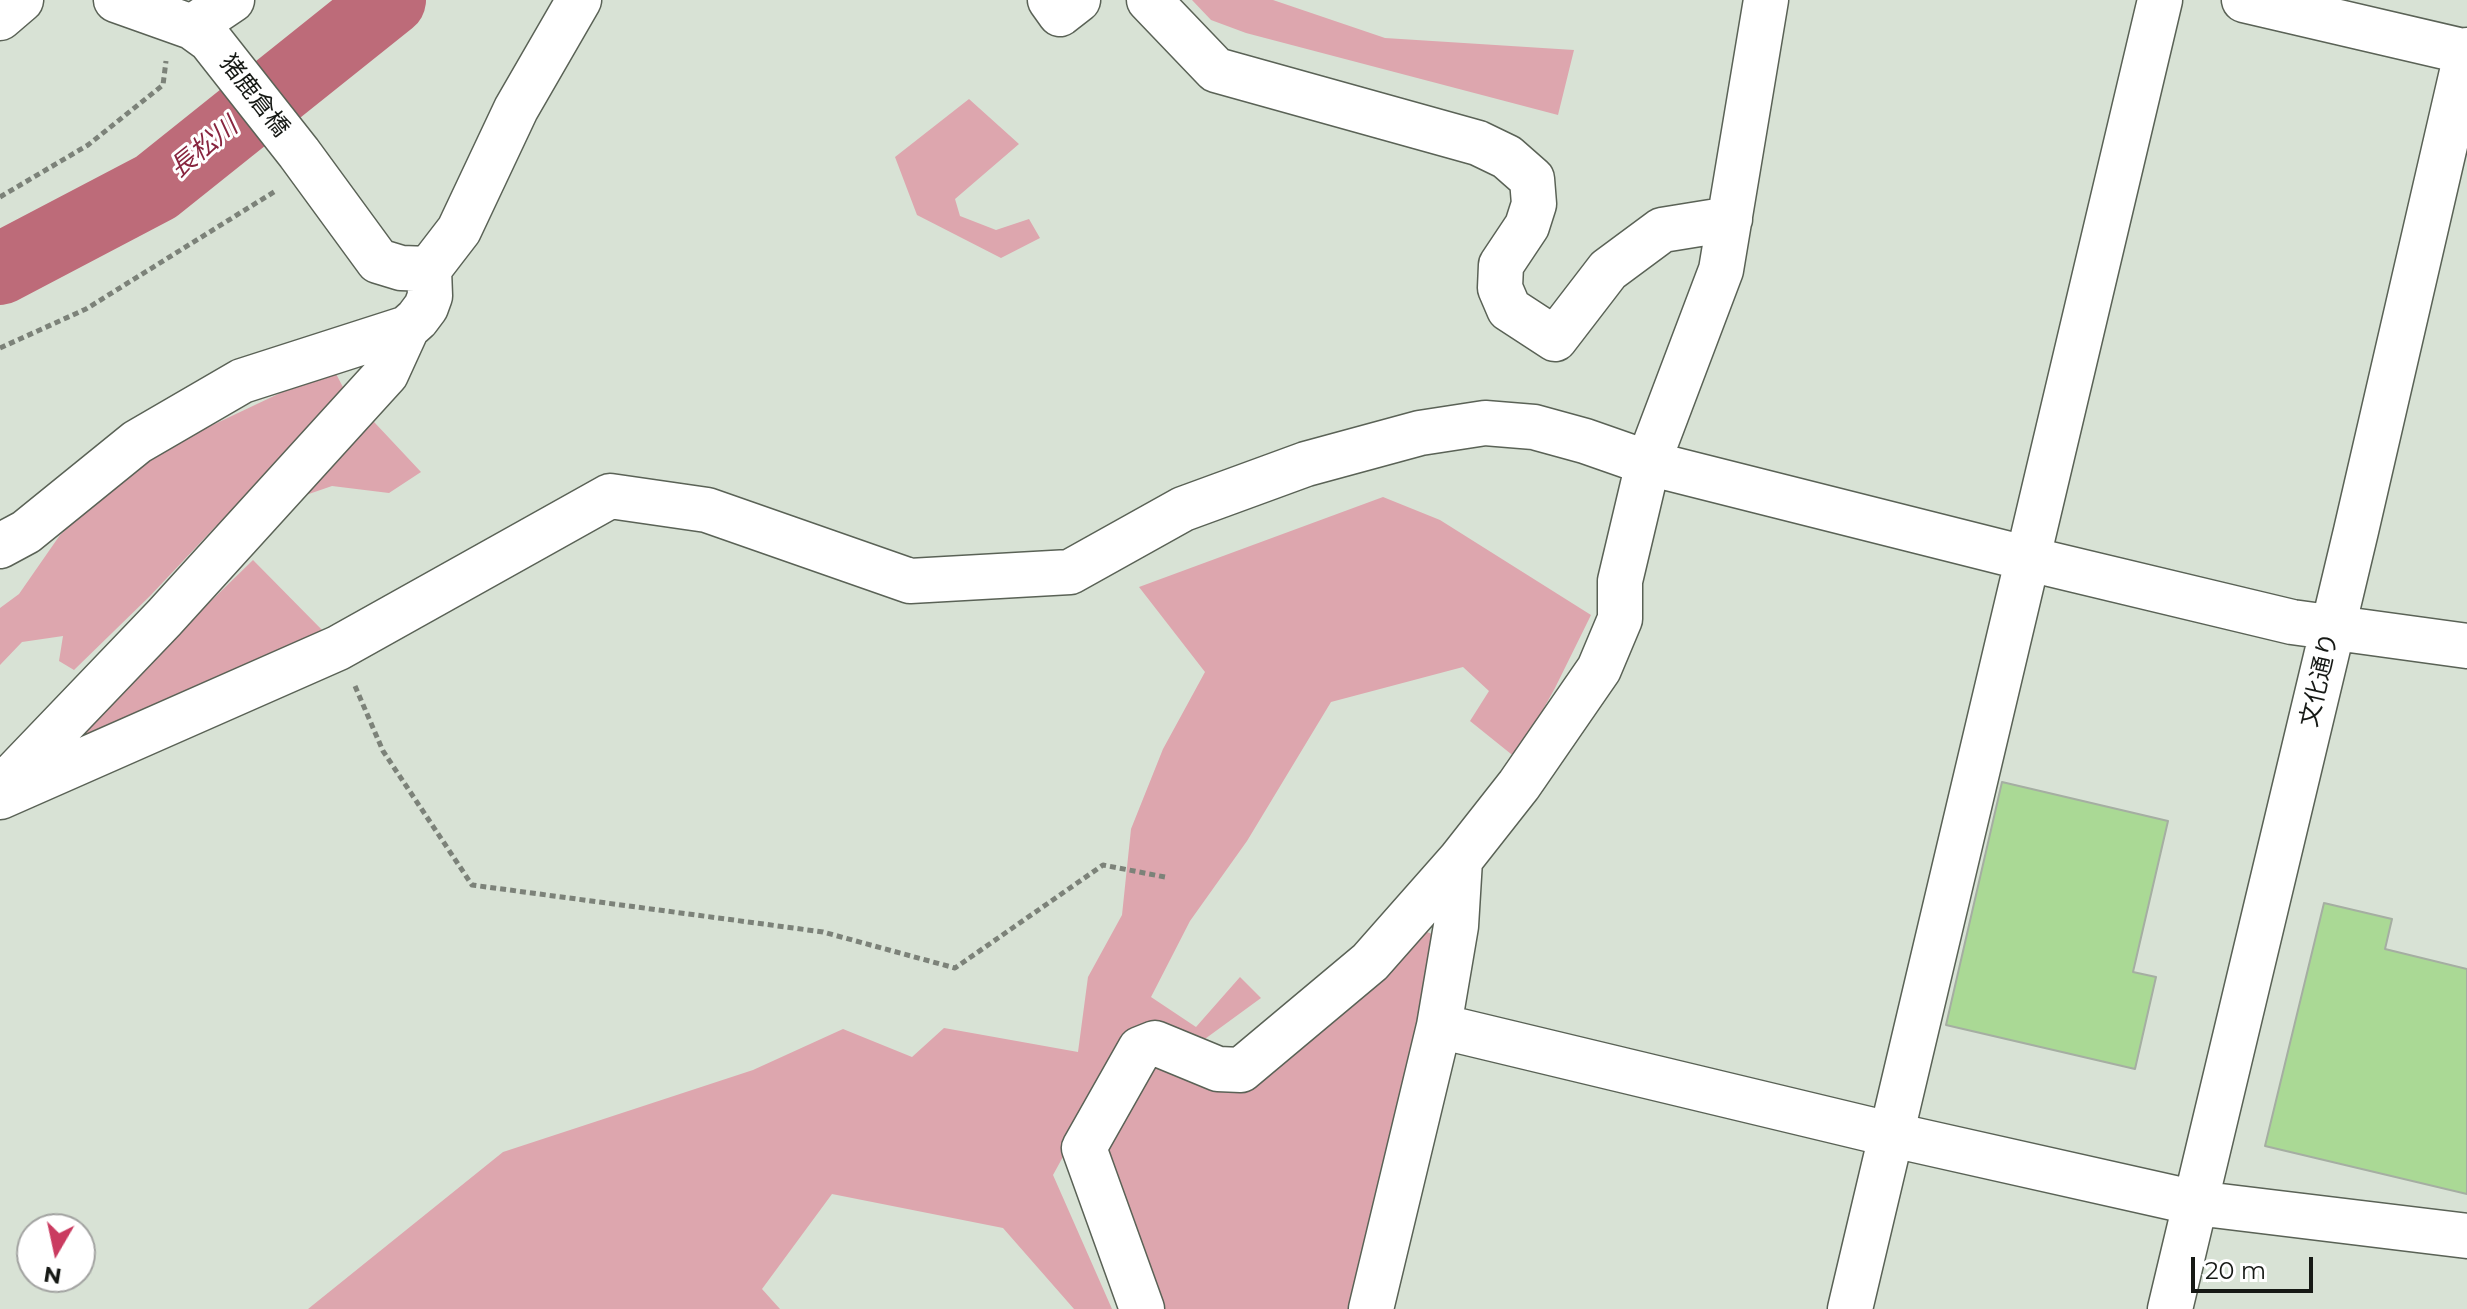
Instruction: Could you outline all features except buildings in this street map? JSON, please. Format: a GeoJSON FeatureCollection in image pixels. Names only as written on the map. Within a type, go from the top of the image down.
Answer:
{"type":"FeatureCollection","features":[{"type":"Feature","properties":{"kind":"street"},"geometry":{"type":"LineString","coordinates":[[0,18],[21,0]]}},
{"type":"Feature","properties":{"kind":"street"},"geometry":{"type":"LineString","coordinates":[[116,0],[191,29],[232,0]]}},
{"type":"Feature","properties":{"kind":"street"},"geometry":{"type":"LineString","coordinates":[[0,789],[164,618],[386,374],[407,328],[426,307],[431,284],[429,269],[459,230],[516,109],[579,0]]}},
{"type":"Feature","properties":{"kind":"street"},"geometry":{"type":"LineString","coordinates":[[1050,0],[1060,14],[1078,0]]}},
{"type":"Feature","properties":{"kind":"street"},"geometry":{"type":"LineString","coordinates":[[1149,0],[1216,70],[1478,143],[1507,157],[1532,179],[1534,204],[1527,226],[1501,265],[1500,288],[1509,309],[1555,339],[1608,270],[1662,230],[1730,219]]}},
{"type":"Feature","properties":{"kind":"street"},"geometry":{"type":"LineString","coordinates":[[1142,1309],[1084,1148],[1140,1049],[1155,1043],[1218,1069],[1241,1070],[1370,962],[1460,860],[1519,785],[1599,669],[1620,619],[1620,581],[1648,463],[1721,270],[1766,0]]}},
{"type":"Feature","properties":{"kind":"street"},"geometry":{"type":"LineString","coordinates":[[1850,1309],[2160,0]]}},
{"type":"Feature","properties":{"kind":"street"},"geometry":{"type":"LineString","coordinates":[[2244,0],[2467,52]]}},
{"type":"Feature","properties":{"kind":"street","name":"猪鹿倉橋"},"geometry":{"type":"LineString","coordinates":[[191,29],[304,162],[378,261],[401,268],[429,269]]}},
{"type":"Feature","properties":{"kind":"street","name":"文化通り"},"geometry":{"type":"LineString","coordinates":[[2170,1309],[2467,52]]}},
{"type":"Feature","properties":{"kind":"street"},"geometry":{"type":"LineString","coordinates":[[0,546],[26,532],[137,442],[242,381],[407,328]]}},
{"type":"Feature","properties":{"kind":"street"},"geometry":{"type":"LineString","coordinates":[[0,797],[338,648],[610,496],[707,510],[910,581],[1070,572],[1183,509],[1306,464],[1420,433],[1485,423],[1534,427],[1648,463],[2292,622],[2467,646]]}},
{"type":"Feature","properties":{"kind":"street"},"geometry":{"type":"LineString","coordinates":[[1371,1309],[1439,1026],[1456,926],[1460,860]]}},
{"type":"Feature","properties":{"kind":"street"},"geometry":{"type":"LineString","coordinates":[[1439,1026],[1893,1135],[2196,1203],[2467,1236]]}},
{"type":"Feature","properties":{"kind":"path"},"geometry":{"type":"LineString","coordinates":[[0,197],[88,145],[163,85],[191,29]]}},
{"type":"Feature","properties":{"kind":"path"},"geometry":{"type":"LineString","coordinates":[[0,348],[86,309],[304,162]]}},
{"type":"Feature","properties":{"kind":"path"},"geometry":{"type":"LineString","coordinates":[[338,648],[383,751],[472,885],[823,932],[955,968],[1103,865],[1165,877]]}},
{"type":"Feature","properties":{"kind":"shaded area"},"geometry":{"type":"Polygon","coordinates":[[[1192,0],[1273,0],[1385,38],[1574,50],[1558,115],[1246,33],[1211,20],[1192,0]]]}},
{"type":"Feature","properties":{"kind":"shaded area"},"geometry":{"type":"Polygon","coordinates":[[[969,99],[1019,144],[955,199],[960,216],[996,230],[1029,219],[1040,238],[1001,258],[917,215],[895,157],[969,99]]]}},
{"type":"Feature","properties":{"kind":"shaded area"},"geometry":{"type":"Polygon","coordinates":[[[333,368],[345,391],[421,472],[389,493],[332,486],[216,526],[74,670],[59,661],[63,636],[22,642],[0,665],[0,608],[19,594],[60,535],[143,458],[333,368]]]}},
{"type":"Feature","properties":{"kind":"shaded area"},"geometry":{"type":"Polygon","coordinates":[[[1383,497],[1440,520],[1591,615],[1516,758],[1470,721],[1489,691],[1463,667],[1331,702],[1247,841],[1190,921],[1151,997],[1196,1027],[1240,977],[1261,998],[1198,1044],[1126,1042],[1053,1175],[1112,1309],[1074,1309],[1003,1228],[832,1194],[762,1289],[780,1309],[308,1309],[503,1152],[753,1070],[843,1029],[912,1057],[944,1028],[1078,1052],[1088,977],[1122,915],[1131,829],[1163,749],[1205,672],[1139,587],[1383,497]]]}},
{"type":"Feature","properties":{"kind":"shaded area"},"geometry":{"type":"Polygon","coordinates":[[[253,560],[326,634],[50,758],[253,560]]]}},
{"type":"Feature","properties":{"kind":"shaded area"},"geometry":{"type":"Polygon","coordinates":[[[1419,929],[1440,937],[1353,1309],[1162,1309],[1100,1139],[1145,1063],[1219,1087],[1419,929]]]}},
{"type":"Feature","properties":{"kind":"waterway","name":"長松川"},"geometry":{"type":"LineString","coordinates":[[0,269],[156,187],[390,0]]}}]}
